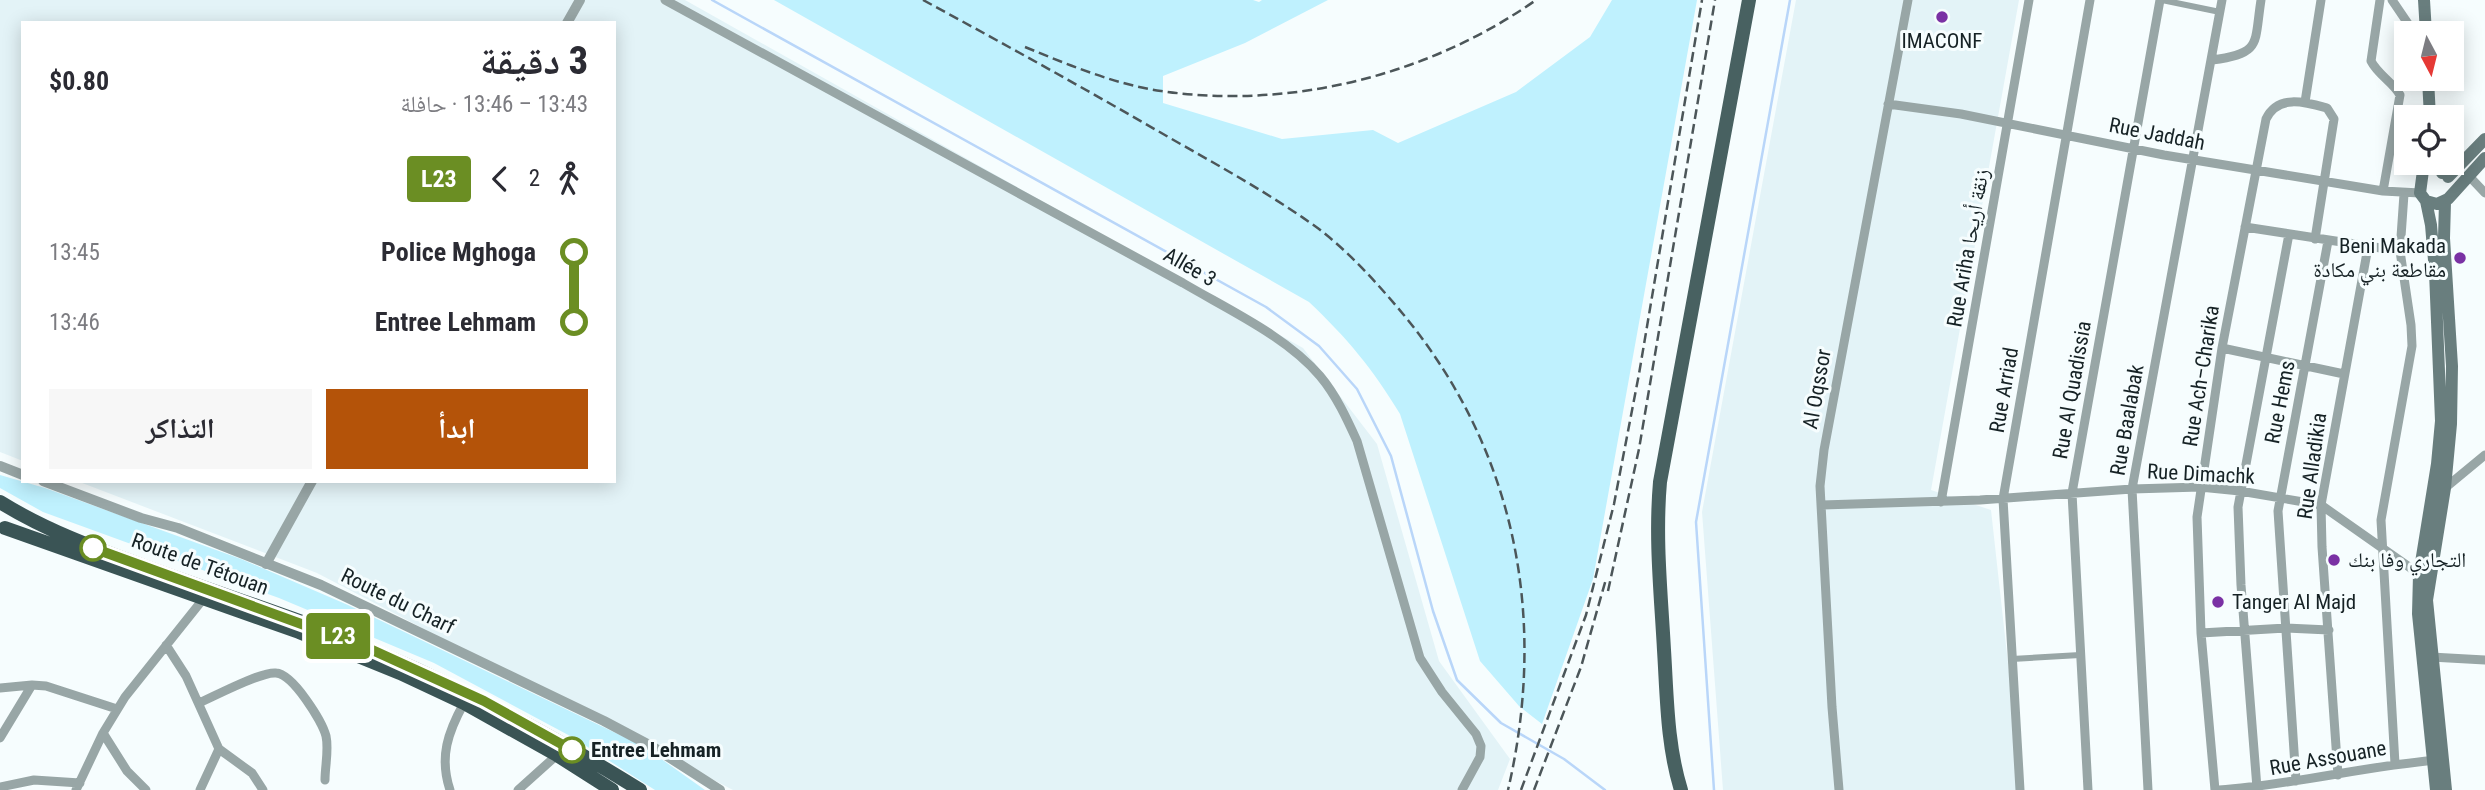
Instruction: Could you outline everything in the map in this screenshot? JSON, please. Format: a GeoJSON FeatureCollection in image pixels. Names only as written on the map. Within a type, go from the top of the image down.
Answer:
{"type":"FeatureCollection","features":[{"type":"Feature","properties":{"kind":"highway"},"geometry":{"type":"LineString","coordinates":[[2,530],[10,516],[4,505]]}},
{"type":"Feature","properties":{"kind":"highway","name":"Route de Tétouan"},"geometry":{"type":"LineString","coordinates":[[4,505],[64,537],[322,630],[432,676],[596,762],[640,790]]}},
{"type":"Feature","properties":{"kind":"highway","name":"Route de Tétouan"},"geometry":{"type":"LineString","coordinates":[[2,530],[204,598],[355,654],[464,703],[557,755],[612,790]]}},
{"type":"Feature","properties":{"kind":"main road"},"geometry":{"type":"LineString","coordinates":[[1681,790],[1668,710],[1658,569],[1659,496],[1749,0]]}},
{"type":"Feature","properties":{"kind":"main road"},"geometry":{"type":"LineString","coordinates":[[2424,0],[2425,21]]}},
{"type":"Feature","properties":{"kind":"main road"},"geometry":{"type":"LineString","coordinates":[[2464,155],[2485,139]]}},
{"type":"Feature","properties":{"kind":"main road"},"geometry":{"type":"LineString","coordinates":[[2423,197],[2433,204],[2448,199],[2485,158]]}},
{"type":"Feature","properties":{"kind":"main road"},"geometry":{"type":"LineString","coordinates":[[2422,175],[2420,186],[2431,225],[2435,272],[2441,421],[2418,631],[2438,760],[2446,790]]}},
{"type":"Feature","properties":{"kind":"main road"},"geometry":{"type":"LineString","coordinates":[[2422,179],[2428,175]]}},
{"type":"Feature","properties":{"kind":"main road"},"geometry":{"type":"LineString","coordinates":[[2436,790],[2438,760],[2424,576],[2445,488],[2452,394],[2444,224],[2452,186],[2445,175]]}},
{"type":"Feature","properties":{"kind":"street"},"geometry":{"type":"LineString","coordinates":[[568,21],[580,0]]}},
{"type":"Feature","properties":{"kind":"street","name":"Allée 3"},"geometry":{"type":"LineString","coordinates":[[665,0],[1182,283],[1263,330],[1319,375],[1357,441],[1420,658],[1442,692],[1476,734],[1481,746],[1480,757],[1462,790]]}},
{"type":"Feature","properties":{"kind":"street","name":"Al Oqssor"},"geometry":{"type":"LineString","coordinates":[[1839,790],[1820,486],[1824,450],[1908,0]]}},
{"type":"Feature","properties":{"kind":"street","name":"Rue Ariha زنقة أريحا"},"geometry":{"type":"LineString","coordinates":[[1941,502],[2029,0]]}},
{"type":"Feature","properties":{"kind":"street","name":"Rue Arriad"},"geometry":{"type":"LineString","coordinates":[[2020,790],[2003,499],[2090,0]]}},
{"type":"Feature","properties":{"kind":"street"},"geometry":{"type":"LineString","coordinates":[[2161,0],[2220,12]]}},
{"type":"Feature","properties":{"kind":"street","name":"Rue Al Quadissia"},"geometry":{"type":"LineString","coordinates":[[2088,790],[2072,493],[2161,0]]}},
{"type":"Feature","properties":{"kind":"street","name":"Rue Baalabak"},"geometry":{"type":"LineString","coordinates":[[2148,790],[2132,489],[2222,0]]}},
{"type":"Feature","properties":{"kind":"street"},"geometry":{"type":"LineString","coordinates":[[2212,60],[2239,55],[2251,49],[2255,42],[2262,0]]}},
{"type":"Feature","properties":{"kind":"street"},"geometry":{"type":"LineString","coordinates":[[2315,239],[2334,119],[2327,108],[2305,102],[2321,0]]}},
{"type":"Feature","properties":{"kind":"street"},"geometry":{"type":"LineString","coordinates":[[2380,0],[2371,61],[2375,69],[2399,91],[2400,100],[2383,191]]}},
{"type":"Feature","properties":{"kind":"street"},"geometry":{"type":"LineString","coordinates":[[2392,0],[2406,21]]}},
{"type":"Feature","properties":{"kind":"street","name":"Rue Ach–Charika"},"geometry":{"type":"LineString","coordinates":[[2217,790],[2201,633],[2197,517],[2200,487],[2222,348],[2266,119],[2270,110],[2282,102],[2305,102]]}},
{"type":"Feature","properties":{"kind":"street","name":"Rue Jaddah"},"geometry":{"type":"LineString","coordinates":[[1888,104],[2423,197]]}},
{"type":"Feature","properties":{"kind":"street"},"geometry":{"type":"LineString","coordinates":[[2468,175],[2485,193]]}},
{"type":"Feature","properties":{"kind":"street"},"geometry":{"type":"LineString","coordinates":[[2395,764],[2381,531],[2382,505],[2412,346],[2400,251],[2404,194]]}},
{"type":"Feature","properties":{"kind":"street"},"geometry":{"type":"LineString","coordinates":[[2245,227],[2400,251]]}},
{"type":"Feature","properties":{"kind":"street"},"geometry":{"type":"LineString","coordinates":[[2257,788],[2244,630],[2239,537],[2240,491],[2289,234]]}},
{"type":"Feature","properties":{"kind":"street","name":"Rue Hems"},"geometry":{"type":"LineString","coordinates":[[2296,781],[2278,530],[2280,497],[2328,241]]}},
{"type":"Feature","properties":{"kind":"street","name":"Rue Alladikia"},"geometry":{"type":"LineString","coordinates":[[2337,775],[2321,505],[2368,247]]}},
{"type":"Feature","properties":{"kind":"street"},"geometry":{"type":"LineString","coordinates":[[2222,348],[2344,374]]}},
{"type":"Feature","properties":{"kind":"street"},"geometry":{"type":"LineString","coordinates":[[2445,488],[2485,455]]}},
{"type":"Feature","properties":{"kind":"street"},"geometry":{"type":"LineString","coordinates":[[0,466],[21,474]]}},
{"type":"Feature","properties":{"kind":"street","name":"Route du Charf"},"geometry":{"type":"LineString","coordinates":[[48,483],[141,518],[178,528],[321,585],[604,721],[653,747],[720,790]]}},
{"type":"Feature","properties":{"kind":"street"},"geometry":{"type":"LineString","coordinates":[[266,564],[311,483]]}},
{"type":"Feature","properties":{"kind":"street","name":"Rue Dimachk"},"geometry":{"type":"LineString","coordinates":[[1822,505],[2003,499],[2132,489],[2200,487],[2240,491],[2321,505],[2424,576]]}},
{"type":"Feature","properties":{"kind":"street"},"geometry":{"type":"LineString","coordinates":[[0,787],[34,780],[78,786],[117,709],[204,598]]}},
{"type":"Feature","properties":{"kind":"street"},"geometry":{"type":"LineString","coordinates":[[2201,633],[2286,628],[2329,630]]}},
{"type":"Feature","properties":{"kind":"street"},"geometry":{"type":"LineString","coordinates":[[166,645],[180,664],[219,749],[252,774],[263,790]]}},
{"type":"Feature","properties":{"kind":"street"},"geometry":{"type":"LineString","coordinates":[[2012,659],[2080,655]]}},
{"type":"Feature","properties":{"kind":"street"},"geometry":{"type":"LineString","coordinates":[[2431,657],[2485,660]]}},
{"type":"Feature","properties":{"kind":"street"},"geometry":{"type":"LineString","coordinates":[[199,703],[260,676],[281,674],[291,681],[308,703],[324,731],[327,742],[325,780]]}},
{"type":"Feature","properties":{"kind":"street"},"geometry":{"type":"LineString","coordinates":[[0,688],[32,685],[55,688],[117,709]]}},
{"type":"Feature","properties":{"kind":"street"},"geometry":{"type":"LineString","coordinates":[[0,738],[32,685]]}},
{"type":"Feature","properties":{"kind":"street"},"geometry":{"type":"LineString","coordinates":[[450,790],[446,778],[444,748],[453,722],[464,703]]}},
{"type":"Feature","properties":{"kind":"street"},"geometry":{"type":"LineString","coordinates":[[103,733],[127,772],[146,790]]}},
{"type":"Feature","properties":{"kind":"street"},"geometry":{"type":"LineString","coordinates":[[200,790],[219,749]]}},
{"type":"Feature","properties":{"kind":"street"},"geometry":{"type":"LineString","coordinates":[[518,790],[557,755]]}},
{"type":"Feature","properties":{"kind":"street","name":"Rue Assouane"},"geometry":{"type":"LineString","coordinates":[[2217,790],[2257,788],[2395,764],[2438,760]]}},
{"type":"Feature","properties":{"kind":"shaded area"},"geometry":{"type":"Polygon","coordinates":[[[0,0],[685,0],[1303,348],[1377,444],[1439,661],[1510,759],[1498,790],[733,790],[317,573],[82,483],[616,483],[616,21],[21,21],[21,460],[0,452],[0,0]]]}},
{"type":"Feature","properties":{"kind":"shaded area"},"geometry":{"type":"Polygon","coordinates":[[[774,0],[1328,0],[1245,43],[1163,76],[1163,103],[1282,139],[1373,130],[1398,143],[1516,92],[1590,37],[1612,0],[1697,0],[1593,579],[1542,724],[1519,706],[1480,661],[1400,414],[1359,355],[1309,302],[774,0]]]}},
{"type":"Feature","properties":{"kind":"shaded area"},"geometry":{"type":"Polygon","coordinates":[[[1796,0],[2019,0],[1931,490],[1991,510],[2022,790],[1723,790],[1702,512],[1796,0]]]}},
{"type":"Feature","properties":{"kind":"shaded area"},"geometry":{"type":"Polygon","coordinates":[[[0,475],[45,488],[241,559],[348,605],[643,746],[705,790],[655,790],[572,737],[434,663],[279,598],[43,512],[0,488],[0,475]]]}},
{"type":"Feature","properties":{"kind":"waterway"},"geometry":{"type":"LineString","coordinates":[[712,0],[1266,307],[1319,346],[1357,389],[1391,456],[1433,611],[1457,680],[1501,723],[1564,759],[1605,790]]}},
{"type":"Feature","properties":{"kind":"waterway"},"geometry":{"type":"LineString","coordinates":[[1714,790],[1696,522],[1790,0]]}},
{"type":"Feature","properties":{"kind":"railway"},"geometry":{"type":"LineString","coordinates":[[923,0],[1109,103],[1283,205],[1342,248],[1403,314],[1442,367],[1473,422],[1496,479],[1513,539],[1522,600],[1524,662],[1520,726],[1508,790]]}},
{"type":"Feature","properties":{"kind":"railway"},"geometry":{"type":"LineString","coordinates":[[1025,47],[1092,73],[1143,88],[1210,96],[1259,95],[1309,90],[1357,81],[1405,67],[1451,49],[1536,0]]}},
{"type":"Feature","properties":{"kind":"railway"},"geometry":{"type":"LineString","coordinates":[[1521,790],[1586,615],[1614,504],[1639,374],[1702,0]]}},
{"type":"Feature","properties":{"kind":"railway"},"geometry":{"type":"LineString","coordinates":[[1608,591],[1639,449],[1715,0]]}},
{"type":"Feature","properties":{"kind":"railway"},"geometry":{"type":"LineString","coordinates":[[1534,790],[1581,667],[1606,579]]}},
{"type":"Feature","properties":{"kind":"bus line","name":"L23"},"geometry":{"type":"LineString","coordinates":[[93,548],[370,649],[484,701],[572,750]]}},
{"type":"Feature","properties":{"kind":"place","name":"IMACONF"},"geometry":{"type":"Point","coordinates":[1942,17]}},
{"type":"Feature","properties":{"kind":"place","name":"Beni Makada مقاطعة بني مكادة"},"geometry":{"type":"Point","coordinates":[2460,258]}},
{"type":"Feature","properties":{"kind":"place","name":"التجاري وفا بنك"},"geometry":{"type":"Point","coordinates":[2334,560]}},
{"type":"Feature","properties":{"kind":"place","name":"Tanger Al Majd"},"geometry":{"type":"Point","coordinates":[2218,602]}},
{"type":"Feature","properties":{"kind":"place","name":"Entree Lehmam"},"geometry":{"type":"Point","coordinates":[572,750]}}]}
